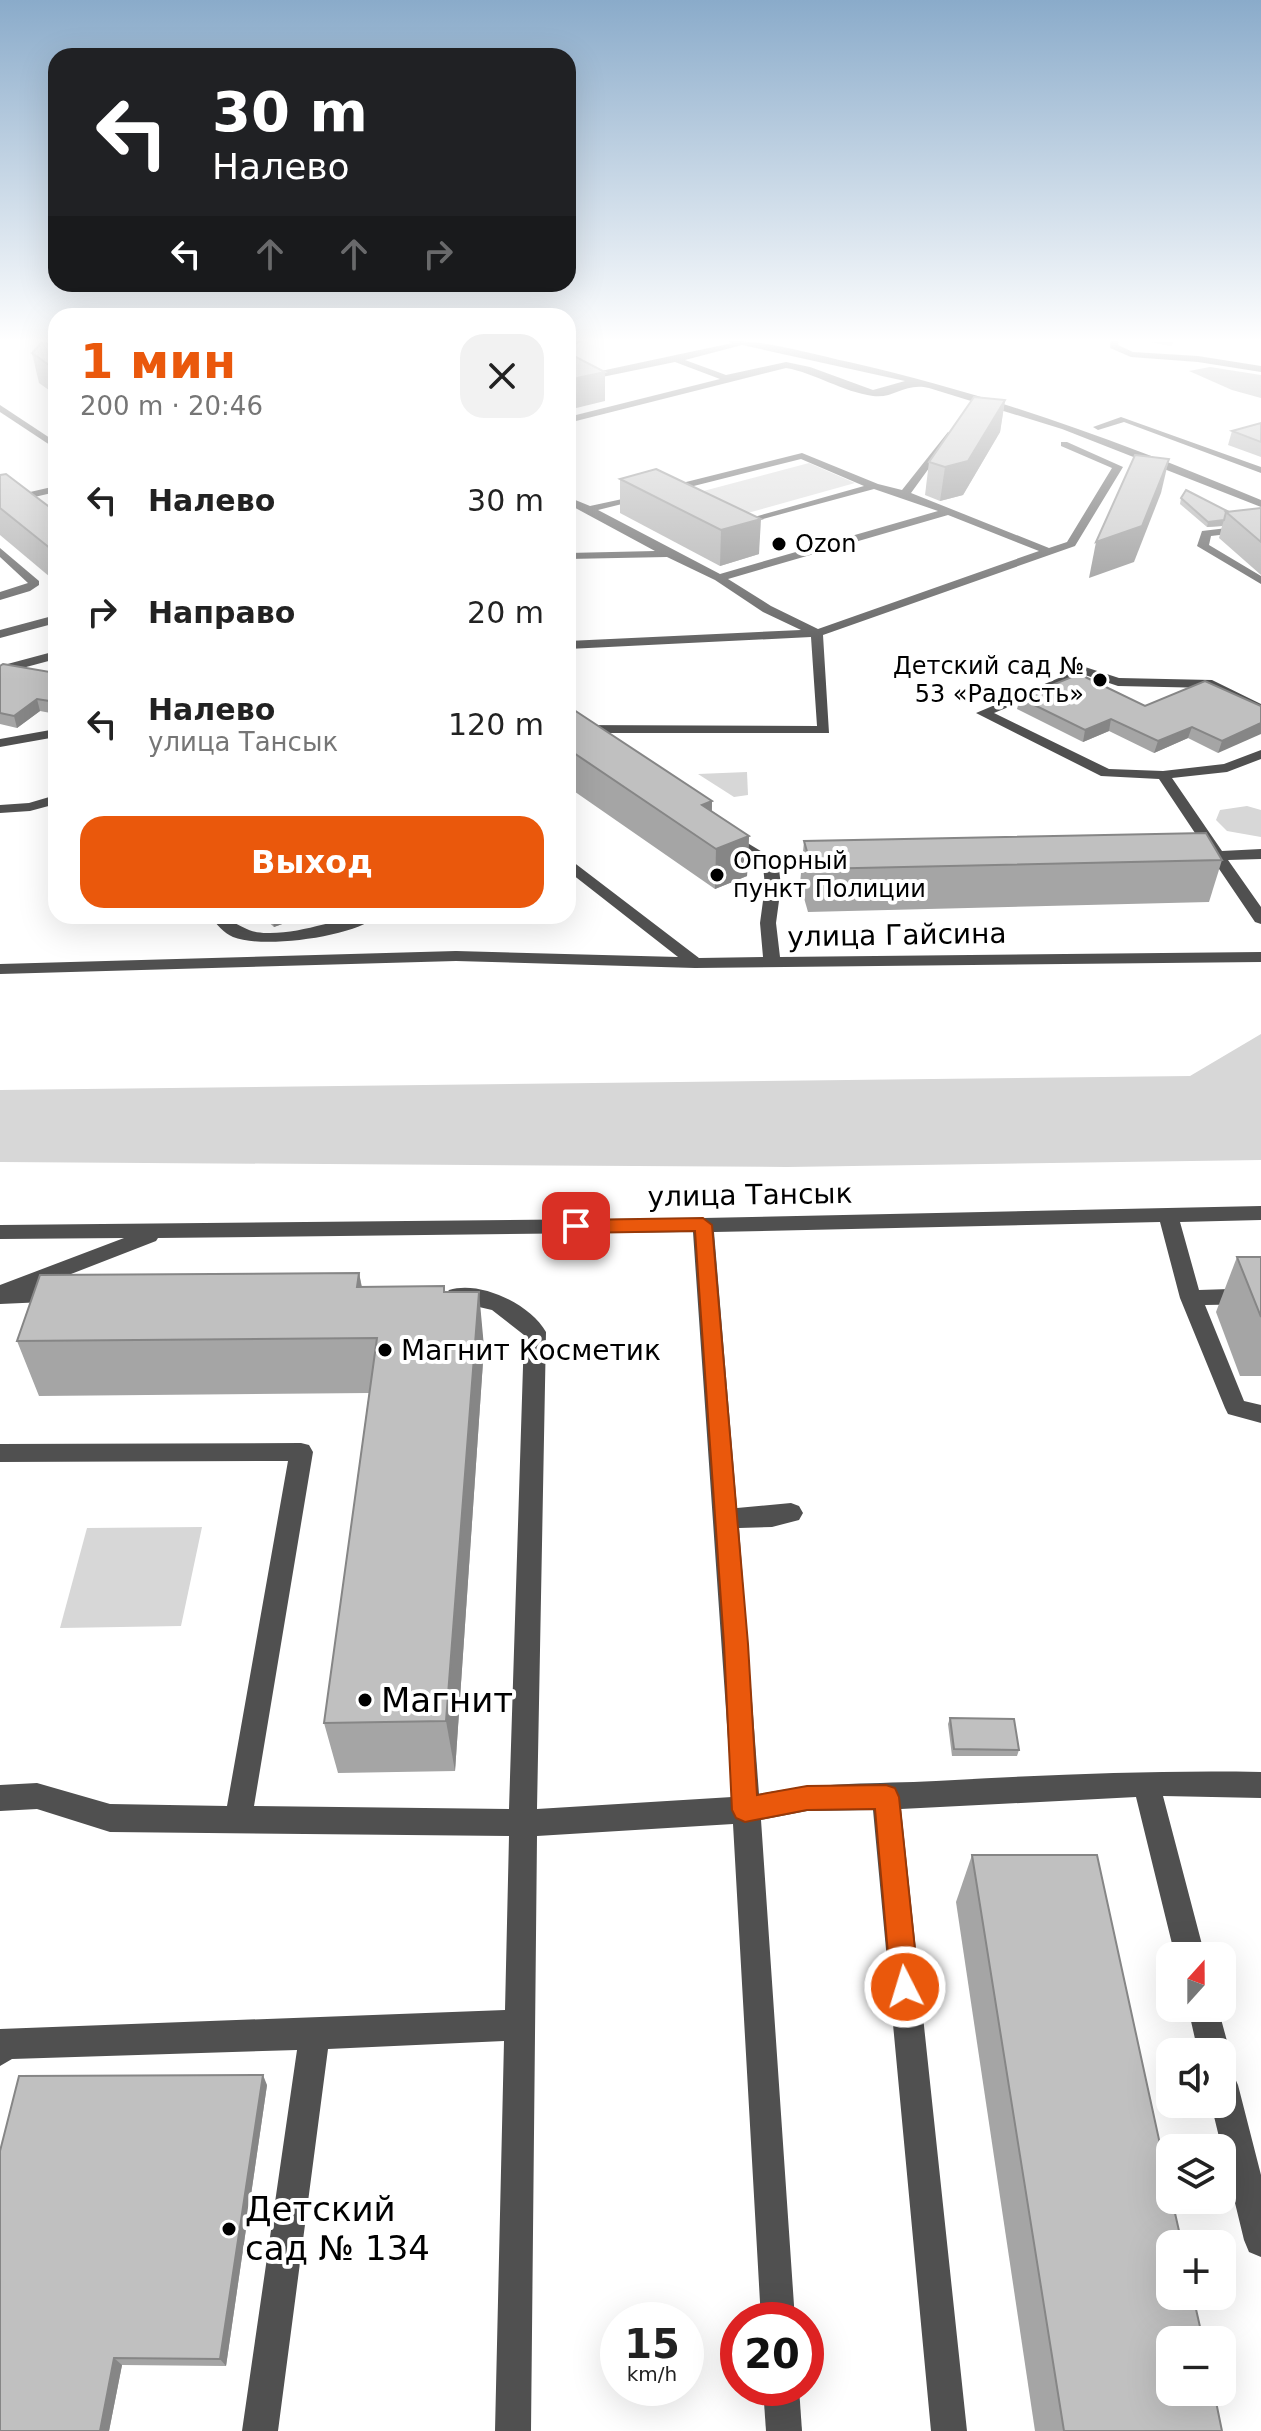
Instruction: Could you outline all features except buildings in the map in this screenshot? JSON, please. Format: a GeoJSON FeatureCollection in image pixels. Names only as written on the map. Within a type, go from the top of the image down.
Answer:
{"type":"FeatureCollection","features":[{"type":"Feature","properties":{"kind":"street"},"geometry":{"type":"LineString","coordinates":[[905,494],[934,453]]}},
{"type":"Feature","properties":{"kind":"street"},"geometry":{"type":"LineString","coordinates":[[1086,453],[1118,467],[1150,458]]}},
{"type":"Feature","properties":{"kind":"street"},"geometry":{"type":"LineString","coordinates":[[1138,453],[1261,504]]}},
{"type":"Feature","properties":{"kind":"street"},"geometry":{"type":"LineString","coordinates":[[1163,453],[1261,493]]}},
{"type":"Feature","properties":{"kind":"street"},"geometry":{"type":"LineString","coordinates":[[1217,453],[1261,470]]}},
{"type":"Feature","properties":{"kind":"street"},"geometry":{"type":"LineString","coordinates":[[589,509],[802,456],[1050,552]]}},
{"type":"Feature","properties":{"kind":"street"},"geometry":{"type":"LineString","coordinates":[[576,645],[817,633],[1071,544],[1118,467]]}},
{"type":"Feature","properties":{"kind":"street"},"geometry":{"type":"LineString","coordinates":[[727,520],[740,526],[874,486]]}},
{"type":"Feature","properties":{"kind":"street"},"geometry":{"type":"LineString","coordinates":[[666,490],[678,496]]}},
{"type":"Feature","properties":{"kind":"street"},"geometry":{"type":"LineString","coordinates":[[0,502],[48,491]]}},
{"type":"Feature","properties":{"kind":"street"},"geometry":{"type":"LineString","coordinates":[[23,497],[34,505]]}},
{"type":"Feature","properties":{"kind":"street"},"geometry":{"type":"LineString","coordinates":[[576,503],[719,578],[767,609],[817,633]]}},
{"type":"Feature","properties":{"kind":"street"},"geometry":{"type":"LineString","coordinates":[[719,578],[950,511]]}},
{"type":"Feature","properties":{"kind":"street"},"geometry":{"type":"LineString","coordinates":[[1261,527],[1206,533],[1203,546],[1261,581]]}},
{"type":"Feature","properties":{"kind":"street"},"geometry":{"type":"LineString","coordinates":[[0,551],[35,583],[26,589],[0,596]]}},
{"type":"Feature","properties":{"kind":"street"},"geometry":{"type":"LineString","coordinates":[[576,556],[669,554]]}},
{"type":"Feature","properties":{"kind":"street"},"geometry":{"type":"LineString","coordinates":[[0,634],[48,621]]}},
{"type":"Feature","properties":{"kind":"street"},"geometry":{"type":"LineString","coordinates":[[576,730],[824,730],[817,633]]}},
{"type":"Feature","properties":{"kind":"street"},"geometry":{"type":"LineString","coordinates":[[0,670],[48,657]]}},
{"type":"Feature","properties":{"kind":"street"},"geometry":{"type":"LineString","coordinates":[[1261,709],[1212,684],[1118,682],[1085,671],[983,713],[1106,773],[1163,775],[1227,768],[1261,754]]}},
{"type":"Feature","properties":{"kind":"street"},"geometry":{"type":"LineString","coordinates":[[0,743],[48,734]]}},
{"type":"Feature","properties":{"kind":"street"},"geometry":{"type":"LineString","coordinates":[[576,736],[593,748]]}},
{"type":"Feature","properties":{"kind":"street"},"geometry":{"type":"LineString","coordinates":[[1163,775],[1261,919]]}},
{"type":"Feature","properties":{"kind":"street"},"geometry":{"type":"LineString","coordinates":[[0,809],[30,807],[48,801]]}},
{"type":"Feature","properties":{"kind":"street"},"geometry":{"type":"LineString","coordinates":[[708,822],[771,864],[853,865]]}},
{"type":"Feature","properties":{"kind":"street"},"geometry":{"type":"LineString","coordinates":[[1169,856],[1261,854]]}},
{"type":"Feature","properties":{"kind":"street"},"geometry":{"type":"LineString","coordinates":[[771,864],[773,886],[768,923],[772,963]]}},
{"type":"Feature","properties":{"kind":"street"},"geometry":{"type":"LineString","coordinates":[[576,869],[695,963]]}},
{"type":"Feature","properties":{"kind":"street"},"geometry":{"type":"LineString","coordinates":[[226,924],[235,932],[257,936],[323,932],[346,924]]}},
{"type":"Feature","properties":{"kind":"street","name":"улица Гайсина"},"geometry":{"type":"LineString","coordinates":[[0,969],[456,956],[695,963],[1261,957]]}},
{"type":"Feature","properties":{"kind":"street","name":"улица Тансык"},"geometry":{"type":"LineString","coordinates":[[0,1232],[703,1225],[1261,1213]]}},
{"type":"Feature","properties":{"kind":"street"},"geometry":{"type":"LineString","coordinates":[[1168,1215],[1191,1298],[1236,1408],[1261,1414]]}},
{"type":"Feature","properties":{"kind":"street"},"geometry":{"type":"LineString","coordinates":[[703,1225],[727,1518],[777,2302]]}},
{"type":"Feature","properties":{"kind":"street"},"geometry":{"type":"LineString","coordinates":[[0,1295],[161,1231]]}},
{"type":"Feature","properties":{"kind":"street"},"geometry":{"type":"LineString","coordinates":[[0,1295],[78,1296]]}},
{"type":"Feature","properties":{"kind":"street"},"geometry":{"type":"LineString","coordinates":[[437,1295],[468,1295],[508,1307],[535,1332],[513,2431]]}},
{"type":"Feature","properties":{"kind":"street"},"geometry":{"type":"LineString","coordinates":[[1191,1298],[1261,1296]]}},
{"type":"Feature","properties":{"kind":"street"},"geometry":{"type":"LineString","coordinates":[[0,1453],[301,1452],[238,1820]]}},
{"type":"Feature","properties":{"kind":"street"},"geometry":{"type":"LineString","coordinates":[[727,1518],[772,1517],[791,1513]]}},
{"type":"Feature","properties":{"kind":"street"},"geometry":{"type":"LineString","coordinates":[[0,1798],[37,1796],[110,1818],[523,1823],[745,1810],[807,1798],[886,1797],[1146,1783],[1261,1785]]}},
{"type":"Feature","properties":{"kind":"street"},"geometry":{"type":"LineString","coordinates":[[1146,1783],[1186,1942]]}},
{"type":"Feature","properties":{"kind":"street"},"geometry":{"type":"LineString","coordinates":[[886,1797],[949,2431]]}},
{"type":"Feature","properties":{"kind":"street"},"geometry":{"type":"LineString","coordinates":[[0,2050],[2,2044],[520,2024]]}},
{"type":"Feature","properties":{"kind":"street"},"geometry":{"type":"LineString","coordinates":[[260,2431],[315,2034]]}},
{"type":"Feature","properties":{"kind":"street"},"geometry":{"type":"LineString","coordinates":[[1230,2118],[1261,2240]]}},
{"type":"Feature","properties":{"kind":"street"},"geometry":{"type":"LineString","coordinates":[[782,2406],[784,2431]]}},
{"type":"Feature","properties":{"kind":"shaded area"},"geometry":{"type":"Polygon","coordinates":[[[809,463],[855,483],[737,516],[692,494],[809,463]]]}},
{"type":"Feature","properties":{"kind":"shaded area"},"geometry":{"type":"Polygon","coordinates":[[[747,772],[748,795],[734,797],[698,774],[747,772]]]}},
{"type":"Feature","properties":{"kind":"shaded area"},"geometry":{"type":"Polygon","coordinates":[[[1247,806],[1261,810],[1261,837],[1227,831],[1216,820],[1220,810],[1247,806]]]}},
{"type":"Feature","properties":{"kind":"shaded area"},"geometry":{"type":"Polygon","coordinates":[[[1261,1034],[1261,1160],[787,1167],[0,1162],[0,1090],[1190,1076],[1261,1034]]]}},
{"type":"Feature","properties":{"kind":"shaded area"},"geometry":{"type":"Polygon","coordinates":[[[202,1527],[181,1626],[60,1628],[87,1528],[202,1527]]]}},
{"type":"Feature","properties":{"kind":"place","name":"Ozon"},"geometry":{"type":"Point","coordinates":[779,544]}},
{"type":"Feature","properties":{"kind":"place","name":"Детский сад № 53 «Радость»"},"geometry":{"type":"Point","coordinates":[1100,680]}},
{"type":"Feature","properties":{"kind":"place","name":"Опорный пункт Полиции"},"geometry":{"type":"Point","coordinates":[717,875]}},
{"type":"Feature","properties":{"kind":"place","name":"Магнит Косметик"},"geometry":{"type":"Point","coordinates":[385,1350]}},
{"type":"Feature","properties":{"kind":"place","name":"Магнит"},"geometry":{"type":"Point","coordinates":[365,1700]}},
{"type":"Feature","properties":{"kind":"place","name":"Детский сад № 134"},"geometry":{"type":"Point","coordinates":[229,2229]}},
{"type":"Feature","properties":{"kind":"route"},"geometry":{"type":"LineString","coordinates":[[576,1226],[703,1225],[725,1489],[745,1810],[807,1798],[886,1797],[905,1987]]}}]}
